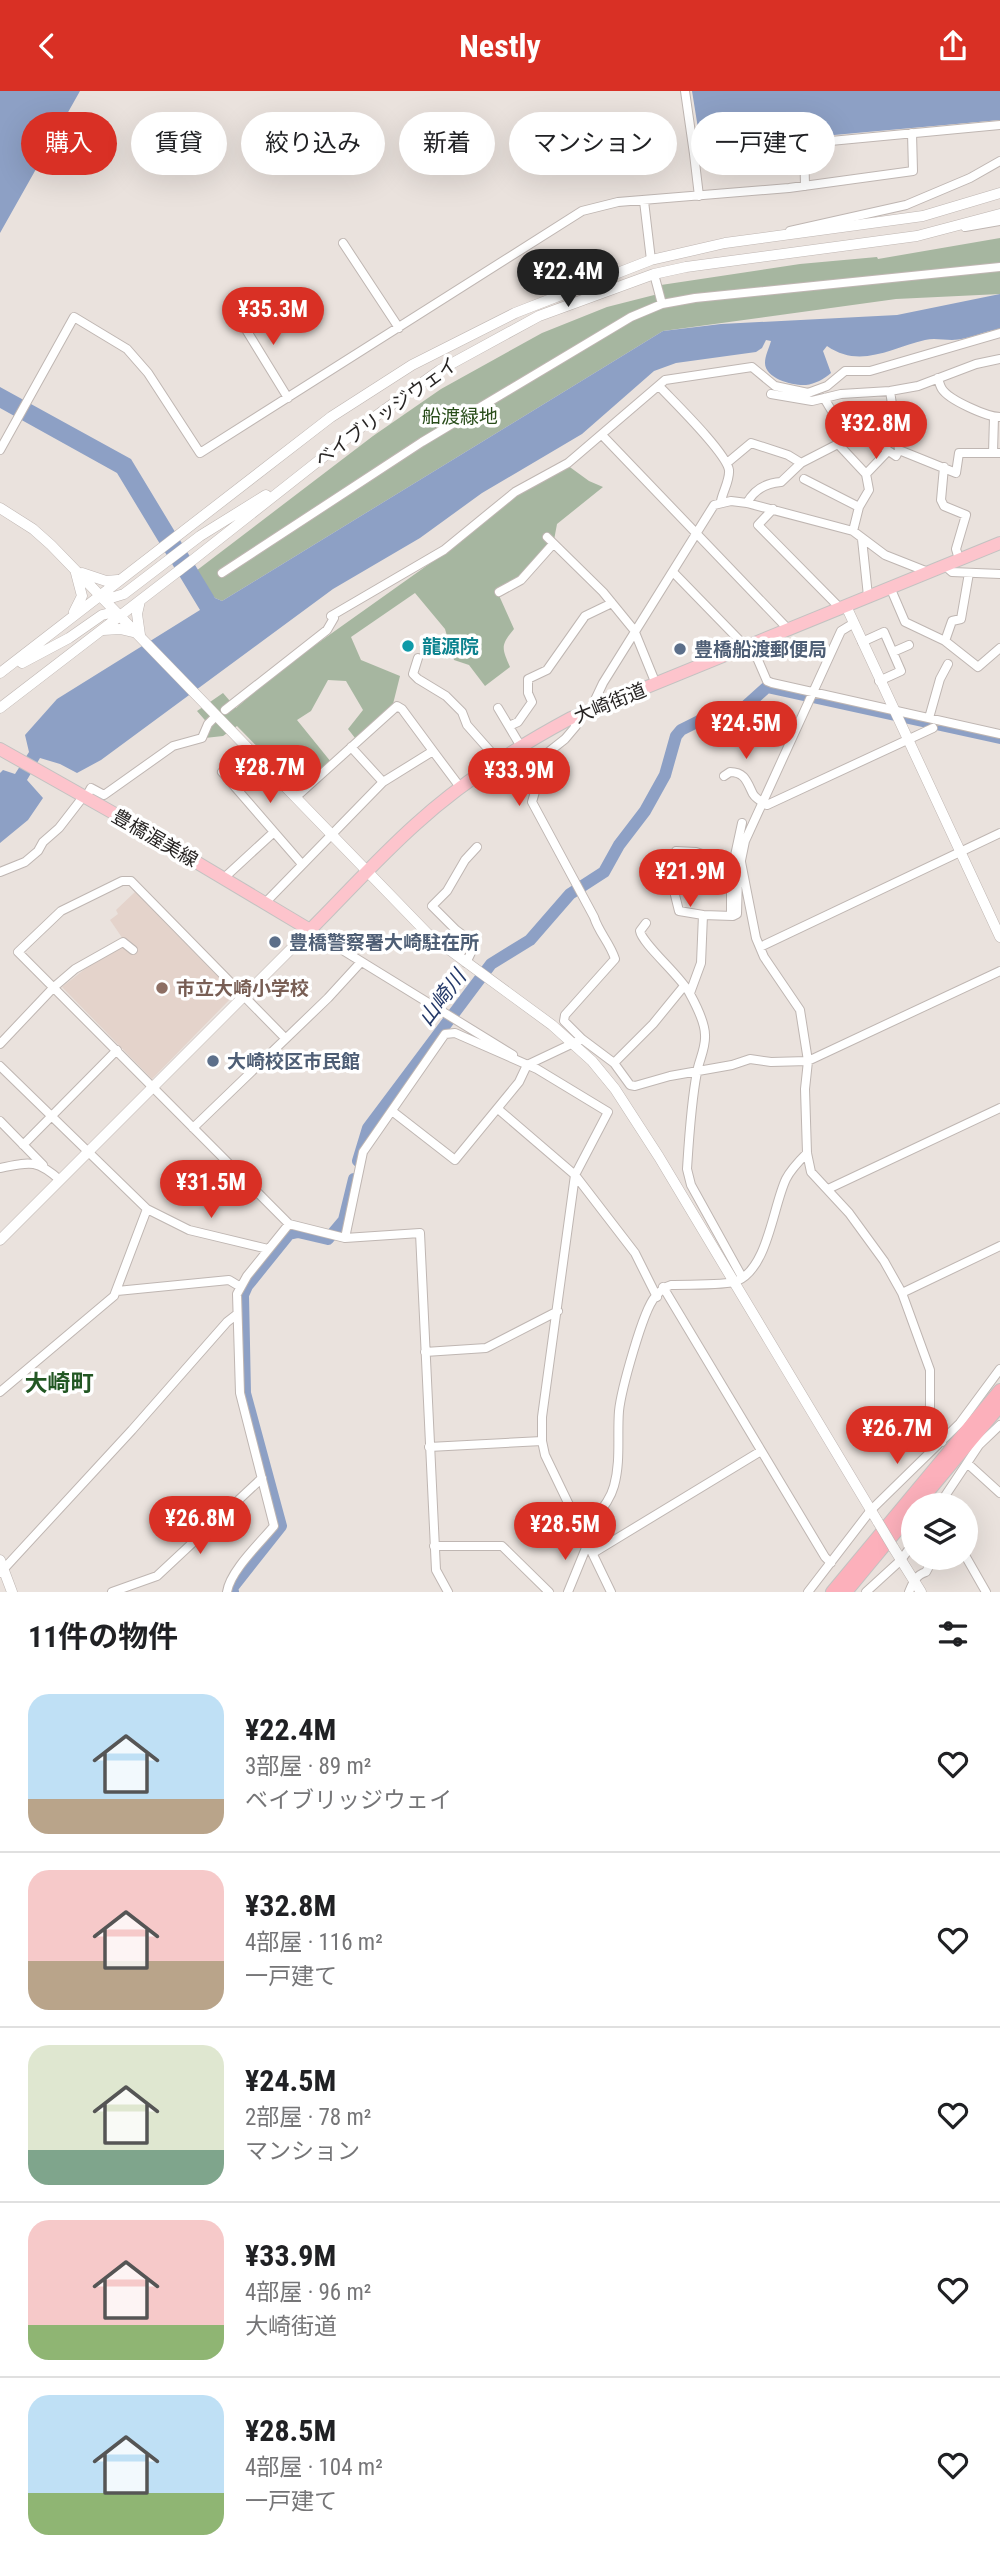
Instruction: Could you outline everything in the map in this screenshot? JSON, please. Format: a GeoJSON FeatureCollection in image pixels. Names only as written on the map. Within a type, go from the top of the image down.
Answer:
{"type":"FeatureCollection","features":[{"type":"Feature","properties":{"kind":"highway"},"geometry":{"type":"LineString","coordinates":[[832,1592],[1000,1390]]}},
{"type":"Feature","properties":{"kind":"highway"},"geometry":{"type":"LineString","coordinates":[[928,1493],[1000,1406]]}},
{"type":"Feature","properties":{"kind":"highway"},"geometry":{"type":"LineString","coordinates":[[846,1592],[901,1526]]}},
{"type":"Feature","properties":{"kind":"main road","name":"大崎街道"},"geometry":{"type":"LineString","coordinates":[[310,930],[415,824],[460,787],[520,745],[571,718],[1000,543]]}},
{"type":"Feature","properties":{"kind":"main road","name":"豊橋渥美線"},"geometry":{"type":"LineString","coordinates":[[3,751],[310,930]]}},
{"type":"Feature","properties":{"kind":"street"},"geometry":{"type":"LineString","coordinates":[[685,91],[691,129]]}},
{"type":"Feature","properties":{"kind":"street"},"geometry":{"type":"LineString","coordinates":[[835,140],[1000,125]]}},
{"type":"Feature","properties":{"kind":"street"},"geometry":{"type":"LineString","coordinates":[[0,450],[74,317],[115,340],[141,365],[200,453],[582,211],[618,202],[805,185],[913,171],[912,133]]}},
{"type":"Feature","properties":{"kind":"street"},"geometry":{"type":"LineString","coordinates":[[780,235],[800,227],[906,205],[955,185],[1000,161]]}},
{"type":"Feature","properties":{"kind":"street"},"geometry":{"type":"LineString","coordinates":[[697,175],[699,196]]}},
{"type":"Feature","properties":{"kind":"street"},"geometry":{"type":"LineString","coordinates":[[805,175],[805,185]]}},
{"type":"Feature","properties":{"kind":"street","name":"ベイブリッジウェイ"},"geometry":{"type":"LineString","coordinates":[[0,673],[331,417],[405,369],[515,313],[651,260],[725,243],[923,216],[1000,193]]}},
{"type":"Feature","properties":{"kind":"street"},"geometry":{"type":"LineString","coordinates":[[644,201],[651,260]]}},
{"type":"Feature","properties":{"kind":"street","name":"ベイブリッジウェイ"},"geometry":{"type":"LineString","coordinates":[[0,708],[412,389],[468,354],[540,316],[654,274],[742,258],[917,236],[1000,213]]}},
{"type":"Feature","properties":{"kind":"street"},"geometry":{"type":"LineString","coordinates":[[950,228],[1000,221]]}},
{"type":"Feature","properties":{"kind":"street"},"geometry":{"type":"LineString","coordinates":[[343,243],[399,328]]}},
{"type":"Feature","properties":{"kind":"street"},"geometry":{"type":"LineString","coordinates":[[222,573],[422,442],[631,317],[662,305],[695,298],[1000,267]]}},
{"type":"Feature","properties":{"kind":"street"},"geometry":{"type":"LineString","coordinates":[[654,274],[662,305]]}},
{"type":"Feature","properties":{"kind":"street"},"geometry":{"type":"LineString","coordinates":[[234,310],[288,398]]}},
{"type":"Feature","properties":{"kind":"street"},"geometry":{"type":"LineString","coordinates":[[225,710],[327,630],[334,618],[331,616],[444,550],[515,492],[568,463],[665,380],[752,367],[775,386],[808,393],[827,386],[845,371],[870,370],[1000,333]]}},
{"type":"Feature","properties":{"kind":"street"},"geometry":{"type":"LineString","coordinates":[[771,394],[811,401],[841,394],[890,391],[918,386],[976,363],[1000,359]]}},
{"type":"Feature","properties":{"kind":"street"},"geometry":{"type":"LineString","coordinates":[[899,450],[956,473],[958,457],[962,452],[997,453],[997,417],[952,399],[942,390],[938,378]]}},
{"type":"Feature","properties":{"kind":"street"},"geometry":{"type":"LineString","coordinates":[[659,386],[699,428],[727,463],[729,478],[721,501]]}},
{"type":"Feature","properties":{"kind":"street"},"geometry":{"type":"LineString","coordinates":[[817,389],[839,423],[838,444],[866,474],[869,490],[859,507],[853,531]]}},
{"type":"Feature","properties":{"kind":"street"},"geometry":{"type":"LineString","coordinates":[[839,423],[849,424],[896,456],[899,450],[890,391]]}},
{"type":"Feature","properties":{"kind":"street"},"geometry":{"type":"LineString","coordinates":[[602,435],[788,629]]}},
{"type":"Feature","properties":{"kind":"street"},"geometry":{"type":"LineString","coordinates":[[727,463],[751,443],[788,455],[801,463]]}},
{"type":"Feature","properties":{"kind":"street"},"geometry":{"type":"LineString","coordinates":[[747,503],[753,493],[781,482],[801,463],[838,444]]}},
{"type":"Feature","properties":{"kind":"street"},"geometry":{"type":"LineString","coordinates":[[866,474],[888,451]]}},
{"type":"Feature","properties":{"kind":"street"},"geometry":{"type":"LineString","coordinates":[[944,467],[944,506],[966,515],[956,548],[959,559]]}},
{"type":"Feature","properties":{"kind":"street"},"geometry":{"type":"LineString","coordinates":[[804,479],[859,507]]}},
{"type":"Feature","properties":{"kind":"street"},"geometry":{"type":"LineString","coordinates":[[99,595],[111,598],[124,594],[210,529],[293,480]]}},
{"type":"Feature","properties":{"kind":"street"},"geometry":{"type":"LineString","coordinates":[[593,709],[603,683],[714,505],[721,501],[747,503],[853,531],[893,560],[928,572]]}},
{"type":"Feature","properties":{"kind":"street"},"geometry":{"type":"LineString","coordinates":[[0,507],[33,529],[121,615],[428,934],[578,1041],[614,1063],[630,1085],[635,1087],[750,1059],[771,1062],[808,1061],[1000,971]]}},
{"type":"Feature","properties":{"kind":"street"},"geometry":{"type":"LineString","coordinates":[[773,509],[758,525],[843,607],[854,623],[1000,937]]}},
{"type":"Feature","properties":{"kind":"street"},"geometry":{"type":"LineString","coordinates":[[862,539],[867,596]]}},
{"type":"Feature","properties":{"kind":"street"},"geometry":{"type":"LineString","coordinates":[[499,592],[521,580],[550,540],[612,603],[635,634],[656,684]]}},
{"type":"Feature","properties":{"kind":"street"},"geometry":{"type":"LineString","coordinates":[[944,565],[952,572],[1000,574]]}},
{"type":"Feature","properties":{"kind":"street"},"geometry":{"type":"LineString","coordinates":[[75,570],[106,581],[119,580]]}},
{"type":"Feature","properties":{"kind":"street"},"geometry":{"type":"LineString","coordinates":[[70,618],[82,596],[75,570]]}},
{"type":"Feature","properties":{"kind":"street"},"geometry":{"type":"LineString","coordinates":[[673,572],[749,646],[767,681],[895,714],[929,718],[1000,734]]}},
{"type":"Feature","properties":{"kind":"street"},"geometry":{"type":"LineString","coordinates":[[945,641],[952,621],[961,619],[970,573]]}},
{"type":"Feature","properties":{"kind":"street"},"geometry":{"type":"LineString","coordinates":[[890,587],[905,622],[945,641],[978,667],[1000,648]]}},
{"type":"Feature","properties":{"kind":"street"},"geometry":{"type":"LineString","coordinates":[[140,601],[137,614],[144,638]]}},
{"type":"Feature","properties":{"kind":"street"},"geometry":{"type":"LineString","coordinates":[[509,726],[518,722],[532,702],[528,693],[528,679],[547,670],[585,616],[612,603]]}},
{"type":"Feature","properties":{"kind":"street"},"geometry":{"type":"LineString","coordinates":[[0,673],[64,641],[102,615],[121,615]]}},
{"type":"Feature","properties":{"kind":"street"},"geometry":{"type":"LineString","coordinates":[[854,623],[841,631],[761,801],[737,863],[756,938],[764,957],[799,1007],[808,1061],[805,1089],[807,1153],[811,1172],[828,1189],[884,1261],[902,1293],[930,1370],[930,1428],[942,1442]]}},
{"type":"Feature","properties":{"kind":"street"},"geometry":{"type":"LineString","coordinates":[[101,631],[120,629],[144,638]]}},
{"type":"Feature","properties":{"kind":"street"},"geometry":{"type":"LineString","coordinates":[[862,642],[884,632],[901,671],[879,681]]}},
{"type":"Feature","properties":{"kind":"street"},"geometry":{"type":"LineString","coordinates":[[892,652],[909,645]]}},
{"type":"Feature","properties":{"kind":"street"},"geometry":{"type":"LineString","coordinates":[[418,658],[413,674],[418,680],[446,696],[462,712],[467,725],[498,760]]}},
{"type":"Feature","properties":{"kind":"street"},"geometry":{"type":"LineString","coordinates":[[929,718],[940,678],[948,664]]}},
{"type":"Feature","properties":{"kind":"street"},"geometry":{"type":"LineString","coordinates":[[296,797],[397,706],[402,709],[460,787]]}},
{"type":"Feature","properties":{"kind":"street"},"geometry":{"type":"LineString","coordinates":[[498,708],[520,745]]}},
{"type":"Feature","properties":{"kind":"street"},"geometry":{"type":"LineString","coordinates":[[571,718],[576,726],[546,754],[532,803],[594,917],[598,930],[611,947],[615,959],[565,1015],[564,1021],[615,1089],[738,1279],[901,1560],[866,1592]]}},
{"type":"Feature","properties":{"kind":"street"},"geometry":{"type":"LineString","coordinates":[[0,872],[25,862],[38,851],[91,788],[104,795],[173,745],[202,739],[213,719]]}},
{"type":"Feature","properties":{"kind":"street"},"geometry":{"type":"LineString","coordinates":[[724,776],[730,772],[740,774],[750,785],[754,796],[766,805],[933,728]]}},
{"type":"Feature","properties":{"kind":"street"},"geometry":{"type":"LineString","coordinates":[[246,747],[222,772],[301,863]]}},
{"type":"Feature","properties":{"kind":"street"},"geometry":{"type":"LineString","coordinates":[[351,747],[383,782]]}},
{"type":"Feature","properties":{"kind":"street"},"geometry":{"type":"LineString","coordinates":[[265,903],[301,863],[383,782],[433,751]]}},
{"type":"Feature","properties":{"kind":"street"},"geometry":{"type":"LineString","coordinates":[[737,863],[696,852],[676,851],[675,895],[680,911],[703,915],[737,914],[737,863],[742,823]]}},
{"type":"Feature","properties":{"kind":"street"},"geometry":{"type":"LineString","coordinates":[[224,878],[274,832]]}},
{"type":"Feature","properties":{"kind":"street"},"geometry":{"type":"LineString","coordinates":[[760,947],[1000,833]]}},
{"type":"Feature","properties":{"kind":"street"},"geometry":{"type":"LineString","coordinates":[[466,963],[475,944],[456,930],[432,905],[447,891],[465,860],[477,847]]}},
{"type":"Feature","properties":{"kind":"street"},"geometry":{"type":"LineString","coordinates":[[285,1038],[131,881],[122,881],[61,911],[18,952],[289,1224],[337,1236],[420,1233],[434,1546],[436,1570],[448,1592]]}},
{"type":"Feature","properties":{"kind":"street"},"geometry":{"type":"LineString","coordinates":[[614,1063],[687,989],[701,963],[703,915]]}},
{"type":"Feature","properties":{"kind":"street"},"geometry":{"type":"LineString","coordinates":[[646,923],[640,931],[642,939],[665,961],[687,989],[705,1034],[697,1070],[687,1160],[688,1178],[738,1279]]}},
{"type":"Feature","properties":{"kind":"street"},"geometry":{"type":"LineString","coordinates":[[0,1240],[310,930],[527,1065]]}},
{"type":"Feature","properties":{"kind":"street"},"geometry":{"type":"LineString","coordinates":[[0,1044],[54,987],[75,969],[123,942],[132,950]]}},
{"type":"Feature","properties":{"kind":"street"},"geometry":{"type":"LineString","coordinates":[[193,1128],[328,998],[361,962]]}},
{"type":"Feature","properties":{"kind":"street"},"geometry":{"type":"LineString","coordinates":[[337,1236],[363,1152],[445,1034],[455,1033],[537,1069],[608,1112],[575,1175],[542,1416],[542,1441],[557,1482],[611,1592]]}},
{"type":"Feature","properties":{"kind":"street"},"geometry":{"type":"LineString","coordinates":[[392,1111],[455,1160],[519,1082],[527,1065],[578,1041]]}},
{"type":"Feature","properties":{"kind":"street"},"geometry":{"type":"LineString","coordinates":[[23,1145],[117,1050]]}},
{"type":"Feature","properties":{"kind":"street"},"geometry":{"type":"LineString","coordinates":[[0,1066],[147,1209],[189,1230],[268,1249]]}},
{"type":"Feature","properties":{"kind":"street"},"geometry":{"type":"LineString","coordinates":[[828,1189],[1000,1108]]}},
{"type":"Feature","properties":{"kind":"street"},"geometry":{"type":"LineString","coordinates":[[498,1109],[575,1175],[635,1254],[657,1297]]}},
{"type":"Feature","properties":{"kind":"street"},"geometry":{"type":"LineString","coordinates":[[0,1121],[60,1181]]}},
{"type":"Feature","properties":{"kind":"street"},"geometry":{"type":"LineString","coordinates":[[568,1592],[588,1543],[588,1527],[601,1512],[615,1483],[621,1396],[654,1297],[657,1297],[663,1287],[671,1285],[738,1279],[746,1275],[765,1246],[785,1180],[807,1153]]}},
{"type":"Feature","properties":{"kind":"street"},"geometry":{"type":"LineString","coordinates":[[0,1168],[31,1162],[45,1167]]}},
{"type":"Feature","properties":{"kind":"street"},"geometry":{"type":"LineString","coordinates":[[0,1392],[114,1296],[147,1209]]}},
{"type":"Feature","properties":{"kind":"street"},"geometry":{"type":"LineString","coordinates":[[227,1592],[229,1582],[274,1526],[240,1393],[236,1315],[239,1286],[289,1224]]}},
{"type":"Feature","properties":{"kind":"street"},"geometry":{"type":"LineString","coordinates":[[902,1293],[1000,1246]]}},
{"type":"Feature","properties":{"kind":"street"},"geometry":{"type":"LineString","coordinates":[[117,1291],[229,1280],[239,1286]]}},
{"type":"Feature","properties":{"kind":"street"},"geometry":{"type":"LineString","coordinates":[[663,1287],[831,1563]]}},
{"type":"Feature","properties":{"kind":"street"},"geometry":{"type":"LineString","coordinates":[[425,1352],[486,1347],[505,1340],[558,1311]]}},
{"type":"Feature","properties":{"kind":"street"},"geometry":{"type":"LineString","coordinates":[[2,1572],[236,1315]]}},
{"type":"Feature","properties":{"kind":"street"},"geometry":{"type":"LineString","coordinates":[[806,1592],[871,1510],[960,1423],[1000,1369]]}},
{"type":"Feature","properties":{"kind":"street"},"geometry":{"type":"LineString","coordinates":[[947,1493],[979,1445],[1000,1425]]}},
{"type":"Feature","properties":{"kind":"street"},"geometry":{"type":"LineString","coordinates":[[429,1447],[542,1441]]}},
{"type":"Feature","properties":{"kind":"street"},"geometry":{"type":"LineString","coordinates":[[593,1553],[761,1451]]}},
{"type":"Feature","properties":{"kind":"street"},"geometry":{"type":"LineString","coordinates":[[967,1463],[1000,1493]]}},
{"type":"Feature","properties":{"kind":"street"},"geometry":{"type":"LineString","coordinates":[[112,1592],[157,1576],[262,1478]]}},
{"type":"Feature","properties":{"kind":"street"},"geometry":{"type":"LineString","coordinates":[[434,1546],[502,1546],[550,1592]]}},
{"type":"Feature","properties":{"kind":"street"},"geometry":{"type":"LineString","coordinates":[[0,1560],[2,1572],[12,1592]]}},
{"type":"Feature","properties":{"kind":"street"},"geometry":{"type":"LineString","coordinates":[[908,1570],[921,1592]]}},
{"type":"Feature","properties":{"kind":"street"},"geometry":{"type":"LineString","coordinates":[[909,1592],[914,1580],[927,1570]]}},
{"type":"Feature","properties":{"kind":"street"},"geometry":{"type":"LineString","coordinates":[[973,1570],[986,1592]]}},
{"type":"Feature","properties":{"kind":"shaded area"},"geometry":{"type":"Polygon","coordinates":[[[135,892],[235,994],[152,1079],[62,987],[123,939],[110,920],[118,914],[116,910],[135,892]]]}},
{"type":"Feature","properties":{"kind":"green space","name":"船渡緑地"},"geometry":{"type":"Polygon","coordinates":[[[1000,238],[1000,294],[896,299],[663,331],[222,601],[215,598],[192,574],[373,436],[441,389],[542,333],[607,307],[662,293],[661,285],[800,264],[878,259],[1000,238]]]}},
{"type":"Feature","properties":{"kind":"green space"},"geometry":{"type":"Polygon","coordinates":[[[567,465],[589,481],[603,487],[557,524],[554,540],[522,577],[497,591],[514,629],[506,639],[504,647],[510,667],[485,686],[469,665],[454,660],[445,629],[415,593],[351,637],[361,660],[400,676],[393,704],[355,738],[348,729],[363,710],[346,681],[328,680],[311,711],[297,720],[331,762],[307,783],[284,774],[237,726],[223,736],[205,738],[210,726],[197,711],[223,693],[236,708],[280,670],[446,552],[516,494],[567,465]]]}},
{"type":"Feature","properties":{"kind":"water"},"geometry":{"type":"Polygon","coordinates":[[[0,91],[80,91],[68,112],[21,112],[21,175],[33,175],[0,233],[0,91]]]}},
{"type":"Feature","properties":{"kind":"water"},"geometry":{"type":"Polygon","coordinates":[[[692,91],[1000,91],[1000,120],[835,135],[835,112],[695,112],[692,91]]]}},
{"type":"Feature","properties":{"kind":"water"},"geometry":{"type":"Polygon","coordinates":[[[1000,294],[1000,329],[958,340],[925,340],[876,355],[851,356],[827,346],[823,351],[831,373],[809,384],[788,383],[766,369],[766,355],[771,341],[766,340],[756,352],[676,363],[654,371],[582,434],[482,493],[420,538],[333,589],[101,760],[77,773],[40,758],[27,780],[43,798],[28,820],[0,843],[0,773],[3,770],[15,774],[29,752],[25,735],[57,699],[200,610],[117,473],[0,408],[0,387],[131,459],[215,598],[222,601],[663,331],[721,324],[897,315],[1000,294]]]}},
{"type":"Feature","properties":{"kind":"waterway","name":"山崎川"},"geometry":{"type":"LineString","coordinates":[[358,1161],[368,1128],[491,964],[530,940],[570,894],[604,872],[619,845],[645,811],[665,775],[676,736],[681,730],[703,719],[737,714],[767,687],[1000,738]]}},
{"type":"Feature","properties":{"kind":"waterway","name":"山崎川"},"geometry":{"type":"LineString","coordinates":[[233,1592],[232,1588],[281,1526],[245,1393],[243,1295],[247,1286],[289,1234],[298,1232],[328,1239],[344,1220],[354,1179]]}},
{"type":"Feature","properties":{"kind":"place","name":"龍源院"},"geometry":{"type":"Point","coordinates":[408,646]}},
{"type":"Feature","properties":{"kind":"place","name":"豊橋船渡郵便局"},"geometry":{"type":"Point","coordinates":[680,649]}},
{"type":"Feature","properties":{"kind":"place","name":"豊橋警察署大崎駐在所"},"geometry":{"type":"Point","coordinates":[275,942]}},
{"type":"Feature","properties":{"kind":"place","name":"市立大崎小学校"},"geometry":{"type":"Point","coordinates":[162,988]}},
{"type":"Feature","properties":{"kind":"place","name":"大崎校区市民館"},"geometry":{"type":"Point","coordinates":[213,1061]}},
{"type":"Feature","properties":{"kind":"district","name":"大崎町"},"geometry":{"type":"Point","coordinates":[59,1383]}}]}
